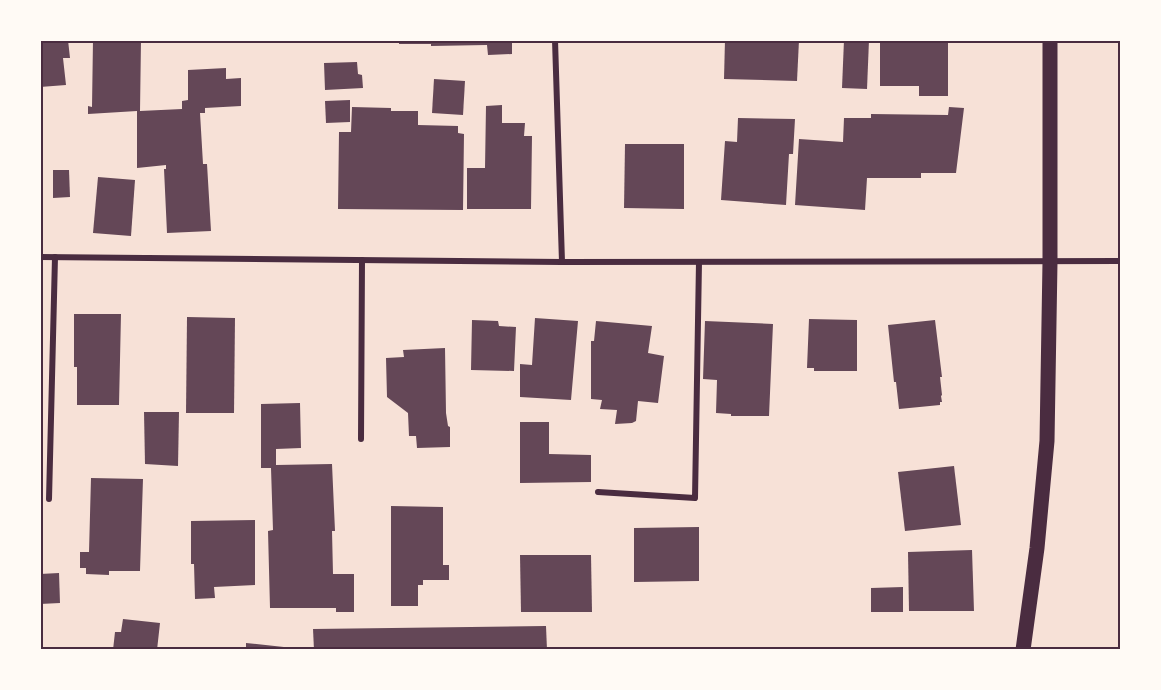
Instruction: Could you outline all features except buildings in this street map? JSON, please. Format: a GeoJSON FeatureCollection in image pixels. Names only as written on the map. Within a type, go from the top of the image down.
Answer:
{"type":"FeatureCollection","features":[{"type":"Feature","properties":{"kind":"main road"},"geometry":{"type":"LineString","coordinates":[[1023,650],[1037,548],[1047,441],[1050,40]]}},
{"type":"Feature","properties":{"kind":"street"},"geometry":{"type":"LineString","coordinates":[[555,40],[562,262]]}},
{"type":"Feature","properties":{"kind":"street"},"geometry":{"type":"LineString","coordinates":[[40,257],[562,262],[1120,261]]}},
{"type":"Feature","properties":{"kind":"street"},"geometry":{"type":"LineString","coordinates":[[50,498],[55,257]]}},
{"type":"Feature","properties":{"kind":"street"},"geometry":{"type":"LineString","coordinates":[[361,439],[362,260]]}},
{"type":"Feature","properties":{"kind":"street"},"geometry":{"type":"LineString","coordinates":[[598,492],[695,498],[699,262]]}}]}
